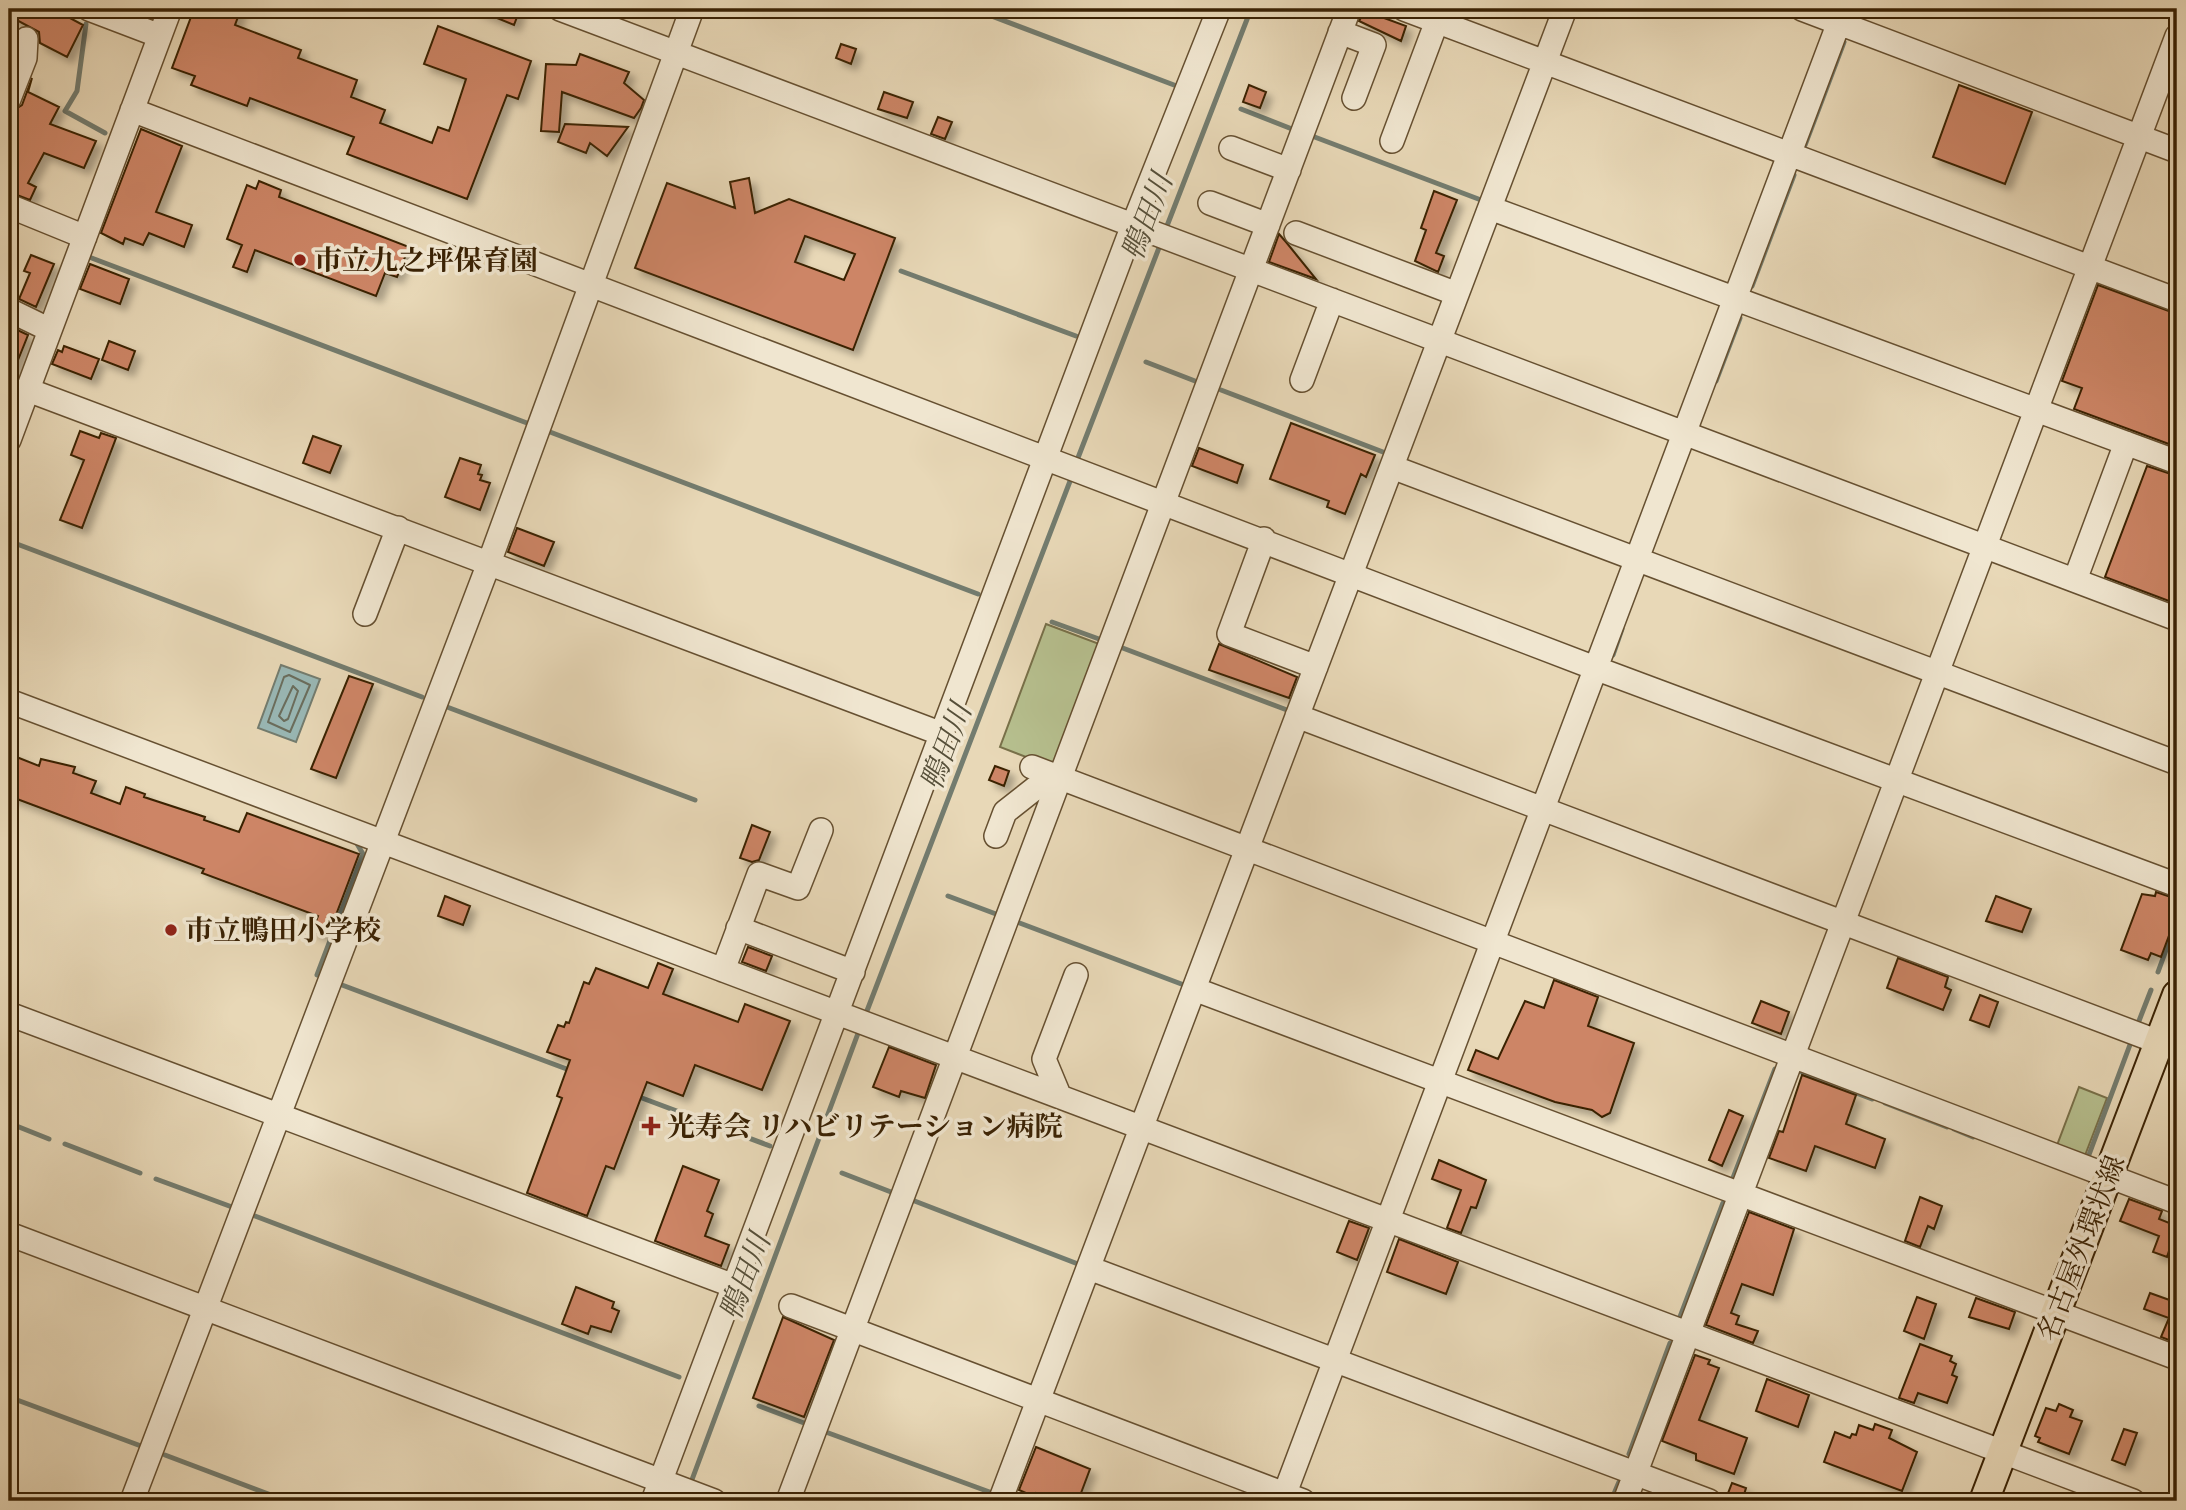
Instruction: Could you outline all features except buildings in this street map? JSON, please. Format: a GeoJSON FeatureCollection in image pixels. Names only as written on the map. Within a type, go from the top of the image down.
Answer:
{"type":"FeatureCollection","features":[{"type":"Feature","properties":{"kind":"main road","name":"名古屋外環状線"},"geometry":{"type":"LineString","coordinates":[[1984,1501],[2109,1176],[2168,1045],[2177,995]]}},
{"type":"Feature","properties":{"kind":"street"},"geometry":{"type":"LineString","coordinates":[[89,9],[160,36]]}},
{"type":"Feature","properties":{"kind":"street"},"geometry":{"type":"LineString","coordinates":[[9,440],[19,401],[50,330],[170,9]]}},
{"type":"Feature","properties":{"kind":"street"},"geometry":{"type":"LineString","coordinates":[[560,9],[2177,619]]}},
{"type":"Feature","properties":{"kind":"street"},"geometry":{"type":"LineString","coordinates":[[132,1501],[489,563],[692,9]]}},
{"type":"Feature","properties":{"kind":"street"},"geometry":{"type":"LineString","coordinates":[[661,1489],[734,1286],[842,1016],[853,972],[942,734],[1051,460],[1219,9]]}},
{"type":"Feature","properties":{"kind":"street"},"geometry":{"type":"LineString","coordinates":[[788,1501],[956,1055],[1048,773],[1164,501],[1349,9]]}},
{"type":"Feature","properties":{"kind":"street"},"geometry":{"type":"LineString","coordinates":[[1404,9],[2177,300]]}},
{"type":"Feature","properties":{"kind":"street"},"geometry":{"type":"LineString","coordinates":[[1001,1501],[1565,9]]}},
{"type":"Feature","properties":{"kind":"street"},"geometry":{"type":"LineString","coordinates":[[1802,9],[1842,16],[2177,150]]}},
{"type":"Feature","properties":{"kind":"street"},"geometry":{"type":"LineString","coordinates":[[791,1306],[1290,1499],[1335,1360],[1842,16]]}},
{"type":"Feature","properties":{"kind":"street"},"geometry":{"type":"LineString","coordinates":[[1392,141],[1437,21]]}},
{"type":"Feature","properties":{"kind":"street"},"geometry":{"type":"LineString","coordinates":[[1340,32],[1374,45],[1354,98]]}},
{"type":"Feature","properties":{"kind":"street"},"geometry":{"type":"LineString","coordinates":[[1625,1501],[2177,36]]}},
{"type":"Feature","properties":{"kind":"street"},"geometry":{"type":"LineString","coordinates":[[9,99],[25,58],[26,38]]}},
{"type":"Feature","properties":{"kind":"street"},"geometry":{"type":"LineString","coordinates":[[132,110],[1264,539],[1595,668],[2177,885]]}},
{"type":"Feature","properties":{"kind":"street"},"geometry":{"type":"LineString","coordinates":[[1231,148],[1289,170]]}},
{"type":"Feature","properties":{"kind":"street"},"geometry":{"type":"LineString","coordinates":[[1210,203],[1268,225]]}},
{"type":"Feature","properties":{"kind":"street"},"geometry":{"type":"LineString","coordinates":[[9,205],[85,237]]}},
{"type":"Feature","properties":{"kind":"street"},"geometry":{"type":"LineString","coordinates":[[1490,208],[2177,462]]}},
{"type":"Feature","properties":{"kind":"street"},"geometry":{"type":"LineString","coordinates":[[1296,233],[1457,294]]}},
{"type":"Feature","properties":{"kind":"street"},"geometry":{"type":"LineString","coordinates":[[1302,380],[1332,300]]}},
{"type":"Feature","properties":{"kind":"street"},"geometry":{"type":"LineString","coordinates":[[9,310],[50,330]]}},
{"type":"Feature","properties":{"kind":"street"},"geometry":{"type":"LineString","coordinates":[[19,401],[398,528],[942,734]]}},
{"type":"Feature","properties":{"kind":"street"},"geometry":{"type":"LineString","coordinates":[[2075,580],[2126,443]]}},
{"type":"Feature","properties":{"kind":"street"},"geometry":{"type":"LineString","coordinates":[[1392,467],[1937,675],[2177,763]]}},
{"type":"Feature","properties":{"kind":"street"},"geometry":{"type":"LineString","coordinates":[[365,614],[398,528]]}},
{"type":"Feature","properties":{"kind":"street"},"geometry":{"type":"LineString","coordinates":[[1264,539],[1229,634],[1316,667]]}},
{"type":"Feature","properties":{"kind":"street"},"geometry":{"type":"LineString","coordinates":[[9,701],[842,1016],[956,1055],[2133,1501]]}},
{"type":"Feature","properties":{"kind":"street"},"geometry":{"type":"LineString","coordinates":[[1297,716],[2168,1045]]}},
{"type":"Feature","properties":{"kind":"street"},"geometry":{"type":"LineString","coordinates":[[996,836],[1005,812],[1048,773]]}},
{"type":"Feature","properties":{"kind":"street"},"geometry":{"type":"LineString","coordinates":[[1048,773],[2177,1202]]}},
{"type":"Feature","properties":{"kind":"street"},"geometry":{"type":"LineString","coordinates":[[723,970],[759,874],[799,888],[821,830]]}},
{"type":"Feature","properties":{"kind":"street"},"geometry":{"type":"LineString","coordinates":[[738,928],[853,972]]}},
{"type":"Feature","properties":{"kind":"street"},"geometry":{"type":"LineString","coordinates":[[1059,1095],[1044,1059],[1076,975]]}},
{"type":"Feature","properties":{"kind":"street"},"geometry":{"type":"LineString","coordinates":[[1194,989],[2177,1357]]}},
{"type":"Feature","properties":{"kind":"street"},"geometry":{"type":"LineString","coordinates":[[9,1014],[734,1286]]}},
{"type":"Feature","properties":{"kind":"street"},"geometry":{"type":"LineString","coordinates":[[9,1234],[206,1308],[661,1489],[710,1500]]}},
{"type":"Feature","properties":{"kind":"street"},"geometry":{"type":"LineString","coordinates":[[1089,1268],[1709,1501]]}},
{"type":"Feature","properties":{"kind":"green space"},"geometry":{"type":"Polygon","coordinates":[[[1046,624],[1102,645],[1052,767],[1000,747],[1046,624]]]}},
{"type":"Feature","properties":{"kind":"green space"},"geometry":{"type":"Polygon","coordinates":[[[2079,1087],[2107,1098],[2084,1158],[2056,1148],[2079,1087]]]}},
{"type":"Feature","properties":{"kind":"water"},"geometry":{"type":"Polygon","coordinates":[[[281,665],[320,679],[296,742],[258,728],[281,665]]]}},
{"type":"Feature","properties":{"kind":"waterway"},"geometry":{"type":"LineString","coordinates":[[973,9],[1174,85]]}},
{"type":"Feature","properties":{"kind":"waterway","name":"鴨田川"},"geometry":{"type":"LineString","coordinates":[[1165,231],[1251,9]]}},
{"type":"Feature","properties":{"kind":"waterway"},"geometry":{"type":"LineString","coordinates":[[86,24],[77,91],[65,111],[105,133]]}},
{"type":"Feature","properties":{"kind":"waterway"},"geometry":{"type":"LineString","coordinates":[[1805,145],[1844,42]]}},
{"type":"Feature","properties":{"kind":"waterway"},"geometry":{"type":"LineString","coordinates":[[1241,109],[1292,129]]}},
{"type":"Feature","properties":{"kind":"waterway"},"geometry":{"type":"LineString","coordinates":[[1312,136],[1481,200]]}},
{"type":"Feature","properties":{"kind":"waterway"},"geometry":{"type":"LineString","coordinates":[[1752,286],[1794,175]]}},
{"type":"Feature","properties":{"kind":"waterway","name":"鴨田川"},"geometry":{"type":"LineString","coordinates":[[1076,463],[1162,240]]}},
{"type":"Feature","properties":{"kind":"waterway"},"geometry":{"type":"LineString","coordinates":[[89,257],[527,423]]}},
{"type":"Feature","properties":{"kind":"waterway"},"geometry":{"type":"LineString","coordinates":[[901,271],[1076,336]]}},
{"type":"Feature","properties":{"kind":"waterway"},"geometry":{"type":"LineString","coordinates":[[1716,381],[1740,318]]}},
{"type":"Feature","properties":{"kind":"waterway"},"geometry":{"type":"LineString","coordinates":[[1146,362],[1195,381]]}},
{"type":"Feature","properties":{"kind":"waterway"},"geometry":{"type":"LineString","coordinates":[[1221,390],[1383,452]]}},
{"type":"Feature","properties":{"kind":"waterway"},"geometry":{"type":"LineString","coordinates":[[550,432],[978,594]]}},
{"type":"Feature","properties":{"kind":"waterway","name":"鴨田川"},"geometry":{"type":"LineString","coordinates":[[865,1016],[1072,476]]}},
{"type":"Feature","properties":{"kind":"waterway"},"geometry":{"type":"LineString","coordinates":[[9,541],[422,697]]}},
{"type":"Feature","properties":{"kind":"waterway"},"geometry":{"type":"LineString","coordinates":[[1052,622],[1099,639]]}},
{"type":"Feature","properties":{"kind":"waterway"},"geometry":{"type":"LineString","coordinates":[[1613,655],[1622,629]]}},
{"type":"Feature","properties":{"kind":"waterway"},"geometry":{"type":"LineString","coordinates":[[1120,647],[1287,710]]}},
{"type":"Feature","properties":{"kind":"waterway"},"geometry":{"type":"LineString","coordinates":[[447,707],[695,800]]}},
{"type":"Feature","properties":{"kind":"waterway"},"geometry":{"type":"LineString","coordinates":[[317,975],[363,854],[356,842]]}},
{"type":"Feature","properties":{"kind":"waterway"},"geometry":{"type":"LineString","coordinates":[[948,896],[996,914]]}},
{"type":"Feature","properties":{"kind":"waterway"},"geometry":{"type":"LineString","coordinates":[[2158,972],[2177,920]]}},
{"type":"Feature","properties":{"kind":"waterway"},"geometry":{"type":"LineString","coordinates":[[1017,922],[1184,985]]}},
{"type":"Feature","properties":{"kind":"waterway"},"geometry":{"type":"LineString","coordinates":[[342,985],[572,1071]]}},
{"type":"Feature","properties":{"kind":"waterway"},"geometry":{"type":"LineString","coordinates":[[2137,1026],[2151,990]]}},
{"type":"Feature","properties":{"kind":"waterway","name":"鴨田川"},"geometry":{"type":"LineString","coordinates":[[690,1485],[860,1028]]}},
{"type":"Feature","properties":{"kind":"waterway"},"geometry":{"type":"LineString","coordinates":[[2087,1160],[2131,1042]]}},
{"type":"Feature","properties":{"kind":"waterway"},"geometry":{"type":"LineString","coordinates":[[1733,1178],[1775,1069]]}},
{"type":"Feature","properties":{"kind":"waterway"},"geometry":{"type":"LineString","coordinates":[[1796,1070],[1872,1099]]}},
{"type":"Feature","properties":{"kind":"waterway"},"geometry":{"type":"LineString","coordinates":[[642,1098],[770,1146]]}},
{"type":"Feature","properties":{"kind":"waterway"},"geometry":{"type":"LineString","coordinates":[[1885,1103],[1947,1127]]}},
{"type":"Feature","properties":{"kind":"waterway"},"geometry":{"type":"LineString","coordinates":[[9,1123],[49,1139]]}},
{"type":"Feature","properties":{"kind":"waterway"},"geometry":{"type":"LineString","coordinates":[[1954,1129],[1973,1137]]}},
{"type":"Feature","properties":{"kind":"waterway"},"geometry":{"type":"LineString","coordinates":[[65,1144],[140,1173]]}},
{"type":"Feature","properties":{"kind":"waterway"},"geometry":{"type":"LineString","coordinates":[[842,1173],[891,1192]]}},
{"type":"Feature","properties":{"kind":"waterway"},"geometry":{"type":"LineString","coordinates":[[156,1179],[232,1207]]}},
{"type":"Feature","properties":{"kind":"waterway"},"geometry":{"type":"LineString","coordinates":[[912,1200],[1078,1264]]}},
{"type":"Feature","properties":{"kind":"waterway"},"geometry":{"type":"LineString","coordinates":[[1680,1317],[1723,1203]]}},
{"type":"Feature","properties":{"kind":"waterway"},"geometry":{"type":"LineString","coordinates":[[255,1216],[679,1377]]}},
{"type":"Feature","properties":{"kind":"waterway"},"geometry":{"type":"LineString","coordinates":[[1629,1454],[1670,1343]]}},
{"type":"Feature","properties":{"kind":"waterway"},"geometry":{"type":"LineString","coordinates":[[9,1397],[141,1446]]}},
{"type":"Feature","properties":{"kind":"waterway"},"geometry":{"type":"LineString","coordinates":[[759,1406],[804,1423]]}},
{"type":"Feature","properties":{"kind":"waterway"},"geometry":{"type":"LineString","coordinates":[[823,1431],[995,1494]]}},
{"type":"Feature","properties":{"kind":"waterway"},"geometry":{"type":"LineString","coordinates":[[165,1455],[287,1501]]}},
{"type":"Feature","properties":{"kind":"waterway"},"geometry":{"type":"LineString","coordinates":[[1611,1501],[1619,1482]]}},
{"type":"Feature","properties":{"kind":"place","name":"市立九之坪保育園"},"geometry":{"type":"Point","coordinates":[300,260]}},
{"type":"Feature","properties":{"kind":"place","name":"市立鴨田小学校"},"geometry":{"type":"Point","coordinates":[171,930]}},
{"type":"Feature","properties":{"kind":"place","name":"光寿会 リハビリテーション病院"},"geometry":{"type":"Point","coordinates":[651,1126]}}]}
